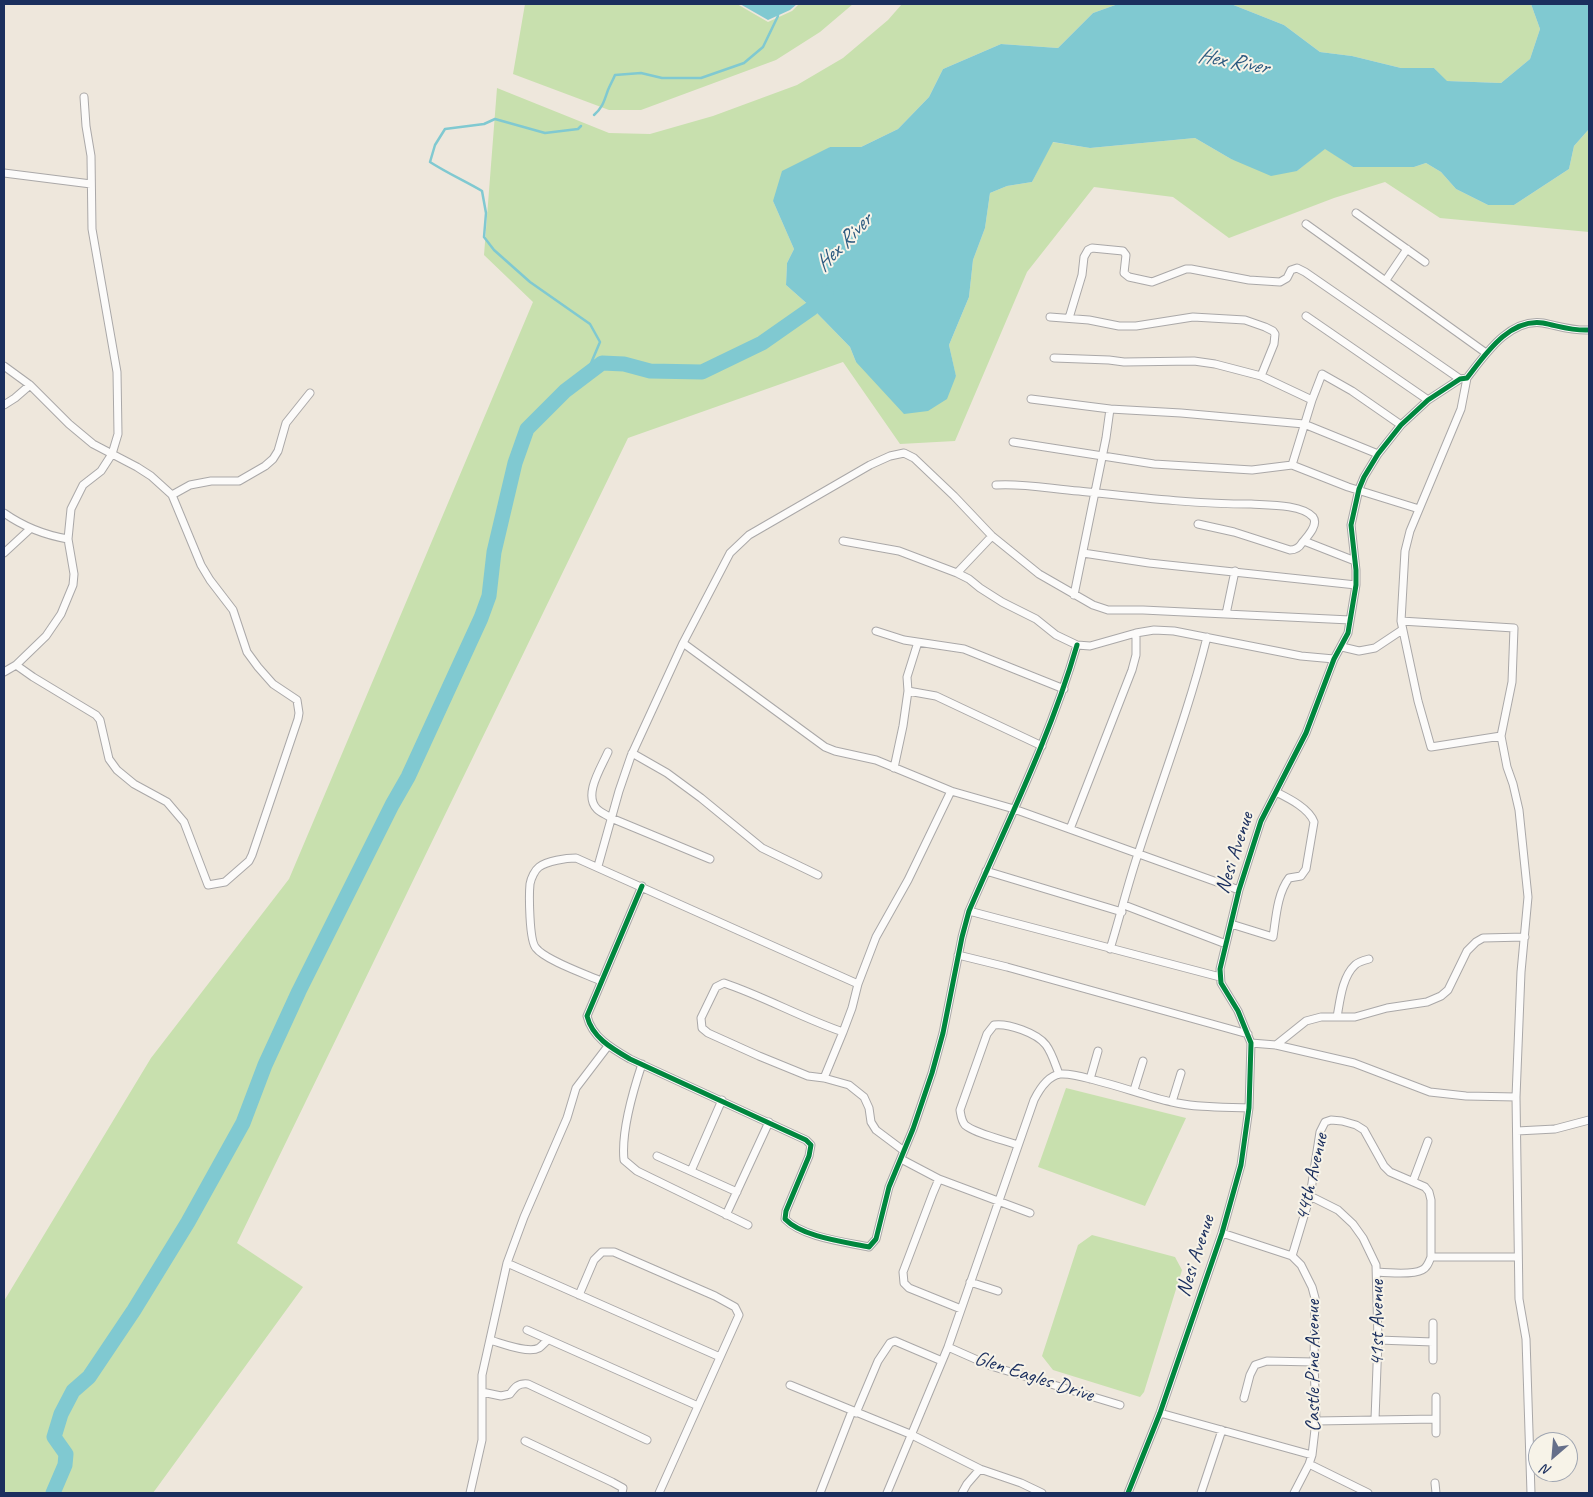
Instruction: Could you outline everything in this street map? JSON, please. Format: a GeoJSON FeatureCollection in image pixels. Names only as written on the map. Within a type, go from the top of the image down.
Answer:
{"type":"FeatureCollection","features":[{"type":"Feature","properties":{"kind":"street"},"geometry":{"type":"LineString","coordinates":[[4,672],[16,665],[46,636],[61,614],[73,585],[74,574],[68,539],[74,501],[84,485],[101,471],[112,454],[118,434],[117,372],[92,228],[91,156],[84,97]]}},
{"type":"Feature","properties":{"kind":"street"},"geometry":{"type":"LineString","coordinates":[[4,173],[91,184]]}},
{"type":"Feature","properties":{"kind":"street"},"geometry":{"type":"LineString","coordinates":[[1356,213],[1425,262]]}},
{"type":"Feature","properties":{"kind":"street"},"geometry":{"type":"LineString","coordinates":[[1306,224],[1486,353]]}},
{"type":"Feature","properties":{"kind":"street"},"geometry":{"type":"LineString","coordinates":[[1069,318],[1082,275],[1085,252],[1092,248],[1123,251],[1126,254],[1124,273],[1129,277],[1147,282],[1157,281],[1191,269],[1249,280],[1280,282],[1287,278],[1291,270],[1297,268],[1306,272],[1463,378],[1460,409],[1410,531],[1405,551],[1401,622],[1418,700],[1431,747],[1501,736]]}},
{"type":"Feature","properties":{"kind":"street"},"geometry":{"type":"LineString","coordinates":[[1386,280],[1407,249]]}},
{"type":"Feature","properties":{"kind":"street"},"geometry":{"type":"LineString","coordinates":[[1306,316],[1428,400]]}},
{"type":"Feature","properties":{"kind":"street"},"geometry":{"type":"LineString","coordinates":[[1050,317],[1127,326],[1193,317],[1245,320],[1265,327],[1275,334],[1274,344],[1261,376]]}},
{"type":"Feature","properties":{"kind":"street","name":"Nesi Avenue"},"geometry":{"type":"LineString","coordinates":[[1128,1493],[1160,1413],[1222,1233],[1241,1165],[1249,1108],[1251,1043],[1238,1011],[1221,984],[1220,969],[1239,890],[1261,821],[1306,733],[1334,659],[1348,633],[1356,585],[1351,525],[1364,477],[1378,454],[1400,426],[1428,400],[1463,378],[1502,337],[1512,330],[1524,325],[1541,323],[1567,330],[1589,330]]}},
{"type":"Feature","properties":{"kind":"street"},"geometry":{"type":"LineString","coordinates":[[1054,358],[1124,362],[1194,361],[1244,370],[1312,400]]}},
{"type":"Feature","properties":{"kind":"street"},"geometry":{"type":"LineString","coordinates":[[4,366],[30,385],[93,444],[150,476],[172,495],[210,580],[234,610],[247,652],[273,684],[298,700],[298,719],[273,798],[249,861],[225,882],[208,885],[184,822],[167,802],[134,784],[117,770],[107,754],[100,720],[96,715],[16,665]]}},
{"type":"Feature","properties":{"kind":"street"},"geometry":{"type":"LineString","coordinates":[[1292,465],[1322,374],[1352,391],[1400,426]]}},
{"type":"Feature","properties":{"kind":"street"},"geometry":{"type":"LineString","coordinates":[[4,404],[15,398],[30,385]]}},
{"type":"Feature","properties":{"kind":"street"},"geometry":{"type":"LineString","coordinates":[[172,495],[190,484],[211,481],[239,481],[273,460],[289,418],[310,393]]}},
{"type":"Feature","properties":{"kind":"street"},"geometry":{"type":"LineString","coordinates":[[1031,399],[1110,409],[1181,412],[1304,424],[1378,454]]}},
{"type":"Feature","properties":{"kind":"street"},"geometry":{"type":"LineString","coordinates":[[1074,595],[1110,409]]}},
{"type":"Feature","properties":{"kind":"street"},"geometry":{"type":"LineString","coordinates":[[1013,442],[1154,464],[1252,470],[1292,465],[1348,487],[1360,489],[1419,509]]}},
{"type":"Feature","properties":{"kind":"street"},"geometry":{"type":"LineString","coordinates":[[598,866],[632,753],[683,643],[725,561],[737,545],[750,535],[870,465],[890,456],[904,453],[914,458],[992,536],[1039,574],[1093,605],[1108,610],[1350,620]]}},
{"type":"Feature","properties":{"kind":"street"},"geometry":{"type":"LineString","coordinates":[[996,485],[1161,500],[1276,505],[1305,511],[1315,521],[1315,525],[1298,548],[1290,550],[1234,532],[1198,524]]}},
{"type":"Feature","properties":{"kind":"street"},"geometry":{"type":"LineString","coordinates":[[4,514],[30,529],[68,539]]}},
{"type":"Feature","properties":{"kind":"street"},"geometry":{"type":"LineString","coordinates":[[4,553],[30,529]]}},
{"type":"Feature","properties":{"kind":"street"},"geometry":{"type":"LineString","coordinates":[[957,573],[992,536]]}},
{"type":"Feature","properties":{"kind":"street"},"geometry":{"type":"LineString","coordinates":[[843,541],[899,551],[957,573],[1002,602],[1036,619],[1056,635],[1077,645],[1090,646],[1154,630],[1174,631],[1301,656],[1334,659]]}},
{"type":"Feature","properties":{"kind":"street"},"geometry":{"type":"LineString","coordinates":[[1304,541],[1355,561]]}},
{"type":"Feature","properties":{"kind":"street"},"geometry":{"type":"LineString","coordinates":[[1083,553],[1356,585]]}},
{"type":"Feature","properties":{"kind":"street"},"geometry":{"type":"LineString","coordinates":[[1226,614],[1234,571]]}},
{"type":"Feature","properties":{"kind":"street"},"geometry":{"type":"LineString","coordinates":[[1401,622],[1514,628],[1512,682],[1501,736],[1519,810],[1528,897],[1521,972],[1516,1097],[1519,1299],[1526,1339],[1531,1493]]}},
{"type":"Feature","properties":{"kind":"street"},"geometry":{"type":"LineString","coordinates":[[1342,646],[1359,651],[1375,648],[1402,630]]}},
{"type":"Feature","properties":{"kind":"street"},"geometry":{"type":"LineString","coordinates":[[876,631],[904,640],[964,649],[1064,689]]}},
{"type":"Feature","properties":{"kind":"street"},"geometry":{"type":"LineString","coordinates":[[1070,829],[1132,670],[1136,655],[1136,633]]}},
{"type":"Feature","properties":{"kind":"street"},"geometry":{"type":"LineString","coordinates":[[1110,950],[1138,854],[1192,691],[1207,637]]}},
{"type":"Feature","properties":{"kind":"street"},"geometry":{"type":"LineString","coordinates":[[894,768],[903,726],[908,691],[907,678],[918,642]]}},
{"type":"Feature","properties":{"kind":"street"},"geometry":{"type":"LineString","coordinates":[[683,643],[825,747],[876,760],[951,791],[1070,829],[1239,890]]}},
{"type":"Feature","properties":{"kind":"street"},"geometry":{"type":"LineString","coordinates":[[642,886],[587,1016],[589,1026],[608,1046],[642,1064],[806,1140],[811,1146],[809,1156],[786,1211],[785,1219],[791,1225],[810,1233],[869,1247],[876,1239],[889,1187],[932,1073],[943,1033],[958,955],[969,911],[1042,746],[1064,689],[1077,645]]}},
{"type":"Feature","properties":{"kind":"street"},"geometry":{"type":"LineString","coordinates":[[908,691],[936,696],[1042,746]]}},
{"type":"Feature","properties":{"kind":"street"},"geometry":{"type":"LineString","coordinates":[[608,752],[592,790],[592,801],[598,810],[611,818],[710,859]]}},
{"type":"Feature","properties":{"kind":"street"},"geometry":{"type":"LineString","coordinates":[[632,753],[667,773],[762,848],[818,875]]}},
{"type":"Feature","properties":{"kind":"street"},"geometry":{"type":"LineString","coordinates":[[824,1078],[852,1008],[858,984],[876,937],[908,880],[951,791]]}},
{"type":"Feature","properties":{"kind":"street"},"geometry":{"type":"LineString","coordinates":[[1231,924],[1272,936],[1278,907],[1286,884],[1290,878],[1301,876],[1306,869],[1314,822],[1309,813],[1276,792]]}},
{"type":"Feature","properties":{"kind":"street"},"geometry":{"type":"LineString","coordinates":[[601,981],[539,952],[534,946],[530,916],[530,883],[539,867],[564,858],[576,858],[598,866],[858,984]]}},
{"type":"Feature","properties":{"kind":"street"},"geometry":{"type":"LineString","coordinates":[[986,871],[1122,912]]}},
{"type":"Feature","properties":{"kind":"street"},"geometry":{"type":"LineString","coordinates":[[1124,905],[1226,944]]}},
{"type":"Feature","properties":{"kind":"street"},"geometry":{"type":"LineString","coordinates":[[969,911],[1110,950],[1220,977]]}},
{"type":"Feature","properties":{"kind":"street"},"geometry":{"type":"LineString","coordinates":[[1276,1045],[1306,1021],[1321,1017],[1355,1017],[1387,1008],[1427,1002],[1441,996],[1448,990],[1466,951],[1476,942],[1483,938],[1525,937]]}},
{"type":"Feature","properties":{"kind":"street"},"geometry":{"type":"LineString","coordinates":[[958,955],[1248,1034]]}},
{"type":"Feature","properties":{"kind":"street"},"geometry":{"type":"LineString","coordinates":[[1337,1017],[1342,991],[1349,974],[1355,965],[1369,958]]}},
{"type":"Feature","properties":{"kind":"street"},"geometry":{"type":"LineString","coordinates":[[843,1032],[818,1024],[724,983],[716,987],[701,1018],[702,1028],[708,1033],[759,1056],[808,1076],[849,1084],[864,1097],[869,1108],[871,1122],[876,1130],[904,1151]]}},
{"type":"Feature","properties":{"kind":"street"},"geometry":{"type":"LineString","coordinates":[[1018,1145],[977,1131],[966,1125],[961,1119],[960,1110],[987,1034],[994,1025],[1000,1024],[1019,1029],[1039,1038],[1050,1051],[1059,1074],[1074,1075],[1172,1102],[1207,1107],[1249,1108]]}},
{"type":"Feature","properties":{"kind":"street"},"geometry":{"type":"LineString","coordinates":[[1251,1043],[1276,1045],[1354,1062],[1430,1092],[1466,1096],[1516,1097]]}},
{"type":"Feature","properties":{"kind":"street"},"geometry":{"type":"LineString","coordinates":[[470,1493],[482,1440],[482,1375],[508,1262],[524,1217],[568,1118],[576,1088],[608,1046]]}},
{"type":"Feature","properties":{"kind":"street"},"geometry":{"type":"LineString","coordinates":[[1090,1079],[1098,1051]]}},
{"type":"Feature","properties":{"kind":"street"},"geometry":{"type":"LineString","coordinates":[[1134,1090],[1143,1061]]}},
{"type":"Feature","properties":{"kind":"street"},"geometry":{"type":"LineString","coordinates":[[642,1064],[634,1087],[623,1148],[624,1160],[637,1171],[748,1225]]}},
{"type":"Feature","properties":{"kind":"street"},"geometry":{"type":"LineString","coordinates":[[1172,1102],[1181,1073]]}},
{"type":"Feature","properties":{"kind":"street","name":"Glen Eagles Drive"},"geometry":{"type":"LineString","coordinates":[[887,1493],[910,1434],[948,1347],[1034,1100],[1047,1081],[1059,1074]]}},
{"type":"Feature","properties":{"kind":"street"},"geometry":{"type":"LineString","coordinates":[[691,1171],[722,1100]]}},
{"type":"Feature","properties":{"kind":"street","name":"44th Avenue"},"geometry":{"type":"LineString","coordinates":[[1292,1256],[1310,1196],[1320,1132],[1325,1122],[1331,1120],[1356,1125],[1364,1130],[1384,1166],[1390,1172],[1425,1187],[1430,1192],[1431,1257]]}},
{"type":"Feature","properties":{"kind":"street"},"geometry":{"type":"LineString","coordinates":[[1517,1131],[1555,1129],[1589,1120]]}},
{"type":"Feature","properties":{"kind":"street"},"geometry":{"type":"LineString","coordinates":[[726,1215],[769,1122]]}},
{"type":"Feature","properties":{"kind":"street"},"geometry":{"type":"LineString","coordinates":[[1413,1181],[1428,1141]]}},
{"type":"Feature","properties":{"kind":"street"},"geometry":{"type":"LineString","coordinates":[[657,1156],[737,1192]]}},
{"type":"Feature","properties":{"kind":"street"},"geometry":{"type":"LineString","coordinates":[[901,1159],[939,1179],[1030,1213]]}},
{"type":"Feature","properties":{"kind":"street"},"geometry":{"type":"LineString","coordinates":[[939,1179],[903,1272],[904,1283],[909,1288],[961,1309]]}},
{"type":"Feature","properties":{"kind":"street","name":"41st Avenue"},"geometry":{"type":"LineString","coordinates":[[1310,1196],[1338,1210],[1353,1224],[1363,1238],[1376,1264],[1378,1272],[1378,1340],[1375,1419]]}},
{"type":"Feature","properties":{"kind":"street"},"geometry":{"type":"LineString","coordinates":[[1222,1233],[1292,1256]]}},
{"type":"Feature","properties":{"kind":"street"},"geometry":{"type":"LineString","coordinates":[[580,1295],[594,1260],[602,1252],[614,1252],[715,1296],[735,1307],[739,1315],[660,1493]]}},
{"type":"Feature","properties":{"kind":"street","name":"Castle Pine Avenue"},"geometry":{"type":"LineString","coordinates":[[1292,1256],[1307,1274],[1315,1298],[1314,1362],[1316,1421],[1312,1455],[1294,1493]]}},
{"type":"Feature","properties":{"kind":"street"},"geometry":{"type":"LineString","coordinates":[[1378,1272],[1411,1273],[1422,1271],[1428,1266],[1431,1257],[1518,1257]]}},
{"type":"Feature","properties":{"kind":"street"},"geometry":{"type":"LineString","coordinates":[[508,1262],[720,1357]]}},
{"type":"Feature","properties":{"kind":"street"},"geometry":{"type":"LineString","coordinates":[[970,1282],[998,1291]]}},
{"type":"Feature","properties":{"kind":"street"},"geometry":{"type":"LineString","coordinates":[[1432,1323],[1433,1360]]}},
{"type":"Feature","properties":{"kind":"street"},"geometry":{"type":"LineString","coordinates":[[527,1330],[698,1406]]}},
{"type":"Feature","properties":{"kind":"street"},"geometry":{"type":"LineString","coordinates":[[490,1340],[532,1350],[538,1349],[548,1340]]}},
{"type":"Feature","properties":{"kind":"street"},"geometry":{"type":"LineString","coordinates":[[1378,1340],[1433,1342]]}},
{"type":"Feature","properties":{"kind":"street","name":"Glen Eagles Drive"},"geometry":{"type":"LineString","coordinates":[[854,1412],[878,1361],[890,1342],[895,1342],[942,1361]]}},
{"type":"Feature","properties":{"kind":"street","name":"Glen Eagles Drive"},"geometry":{"type":"LineString","coordinates":[[948,1347],[991,1366],[1120,1405]]}},
{"type":"Feature","properties":{"kind":"street"},"geometry":{"type":"LineString","coordinates":[[1244,1398],[1250,1375],[1255,1365],[1267,1361],[1314,1362]]}},
{"type":"Feature","properties":{"kind":"street"},"geometry":{"type":"LineString","coordinates":[[482,1392],[501,1396],[510,1394],[521,1383],[528,1384],[647,1440]]}},
{"type":"Feature","properties":{"kind":"street"},"geometry":{"type":"LineString","coordinates":[[790,1385],[910,1434],[980,1469],[1021,1483],[1042,1493]]}},
{"type":"Feature","properties":{"kind":"street"},"geometry":{"type":"LineString","coordinates":[[1436,1397],[1436,1433]]}},
{"type":"Feature","properties":{"kind":"street"},"geometry":{"type":"LineString","coordinates":[[820,1493],[854,1412]]}},
{"type":"Feature","properties":{"kind":"street"},"geometry":{"type":"LineString","coordinates":[[1160,1413],[1312,1455]]}},
{"type":"Feature","properties":{"kind":"street"},"geometry":{"type":"LineString","coordinates":[[1316,1421],[1436,1419]]}},
{"type":"Feature","properties":{"kind":"street"},"geometry":{"type":"LineString","coordinates":[[1201,1493],[1222,1430]]}},
{"type":"Feature","properties":{"kind":"street"},"geometry":{"type":"LineString","coordinates":[[525,1442],[612,1482],[623,1488],[622,1493]]}},
{"type":"Feature","properties":{"kind":"street"},"geometry":{"type":"LineString","coordinates":[[1309,1464],[1368,1493]]}},
{"type":"Feature","properties":{"kind":"street"},"geometry":{"type":"LineString","coordinates":[[962,1493],[980,1469]]}},
{"type":"Feature","properties":{"kind":"street"},"geometry":{"type":"LineString","coordinates":[[1435,1483],[1436,1493]]}},
{"type":"Feature","properties":{"kind":"green space"},"geometry":{"type":"Polygon","coordinates":[[[525,4],[737,4],[768,22],[792,11],[799,4],[853,4],[820,32],[776,60],[641,110],[609,110],[513,74],[525,4]]]}},
{"type":"Feature","properties":{"kind":"green space"},"geometry":{"type":"Polygon","coordinates":[[[902,4],[1118,4],[1093,13],[1058,48],[1001,44],[943,69],[929,97],[898,129],[861,147],[830,147],[773,201],[794,249],[787,263],[786,285],[812,308],[850,347],[856,362],[956,377],[949,345],[969,297],[973,260],[985,228],[990,193],[1007,186],[1032,182],[1052,142],[1090,148],[1195,138],[1231,159],[1297,171],[1325,148],[1353,167],[1414,167],[1426,163],[1441,172],[1456,189],[1488,205],[1514,205],[1569,169],[1574,146],[1589,129],[1589,232],[1440,218],[1385,182],[1334,198],[1229,238],[1173,197],[1094,187],[1027,272],[955,441],[900,444],[843,362],[628,438],[237,1243],[303,1287],[153,1493],[4,1493],[4,1301],[151,1058],[289,879],[533,302],[484,255],[497,88],[609,133],[650,134],[713,116],[797,85],[843,58],[888,20],[902,4]]]}},
{"type":"Feature","properties":{"kind":"green space"},"geometry":{"type":"Polygon","coordinates":[[[1231,4],[1531,4],[1540,29],[1530,59],[1501,83],[1446,81],[1434,68],[1401,68],[1352,56],[1320,52],[1284,25],[1231,4]]]}},
{"type":"Feature","properties":{"kind":"green space"},"geometry":{"type":"Polygon","coordinates":[[[1066,1088],[1186,1118],[1145,1206],[1038,1167],[1066,1088]]]}},
{"type":"Feature","properties":{"kind":"green space"},"geometry":{"type":"Polygon","coordinates":[[[1092,1235],[1175,1257],[1182,1270],[1144,1392],[1140,1397],[1053,1370],[1042,1356],[1078,1245],[1092,1235]]]}},
{"type":"Feature","properties":{"kind":"water"},"geometry":{"type":"Polygon","coordinates":[[[740,4],[797,4],[790,10],[768,20],[740,4]]]}},
{"type":"Feature","properties":{"kind":"water","name":"Hex River"},"geometry":{"type":"Polygon","coordinates":[[[1118,4],[1231,4],[1284,25],[1320,52],[1352,56],[1401,68],[1434,68],[1447,81],[1501,83],[1530,59],[1540,29],[1531,4],[1589,4],[1589,129],[1574,146],[1569,169],[1514,205],[1488,205],[1456,189],[1441,172],[1426,163],[1414,167],[1353,167],[1325,149],[1297,171],[1271,176],[1231,159],[1195,138],[1090,148],[1053,142],[1032,182],[1007,186],[990,193],[985,228],[973,260],[969,297],[949,345],[956,376],[947,399],[928,411],[904,414],[856,362],[850,347],[812,308],[786,285],[787,263],[794,249],[773,201],[782,171],[830,147],[861,147],[898,129],[929,97],[943,69],[1001,44],[1058,48],[1093,13],[1118,4]]]}},
{"type":"Feature","properties":{"kind":"waterway"},"geometry":{"type":"LineString","coordinates":[[594,115],[603,104],[615,75],[641,73],[662,78],[701,78],[744,63],[763,47],[778,16]]}},
{"type":"Feature","properties":{"kind":"waterway"},"geometry":{"type":"LineString","coordinates":[[581,126],[578,129],[545,133],[495,119],[484,124],[445,129],[435,145],[430,162],[482,191],[486,213],[484,237],[494,250],[530,282],[590,324],[600,342],[586,375]]}},
{"type":"Feature","properties":{"kind":"waterway"},"geometry":{"type":"LineString","coordinates":[[53,1493],[65,1465],[66,1454],[54,1437],[61,1414],[73,1391],[89,1377],[134,1310],[188,1222],[243,1123],[265,1065],[299,991],[392,805],[408,777],[481,618],[489,596],[494,552],[515,463],[527,429],[565,391],[602,363],[624,364],[650,371],[702,372],[762,343],[812,308],[826,293]]}},
{"type":"Feature","properties":{"kind":"cycle path"},"geometry":{"type":"LineString","coordinates":[[1128,1493],[1160,1413],[1222,1233],[1241,1165],[1249,1108],[1251,1043],[1238,1011],[1221,983],[1220,969],[1239,890],[1261,821],[1306,733],[1334,659],[1348,633],[1356,585],[1351,525],[1359,489],[1378,454],[1401,425],[1428,400],[1460,379],[1467,378],[1490,349],[1509,332],[1519,326],[1531,323],[1589,330]]}},
{"type":"Feature","properties":{"kind":"cycle path"},"geometry":{"type":"LineString","coordinates":[[642,886],[587,1016],[593,1030],[609,1046],[630,1059],[806,1140],[811,1145],[809,1156],[786,1211],[785,1219],[802,1230],[813,1234],[836,1241],[869,1247],[876,1239],[889,1187],[913,1129],[932,1073],[943,1033],[969,911],[1041,747],[1077,645]]}}]}
